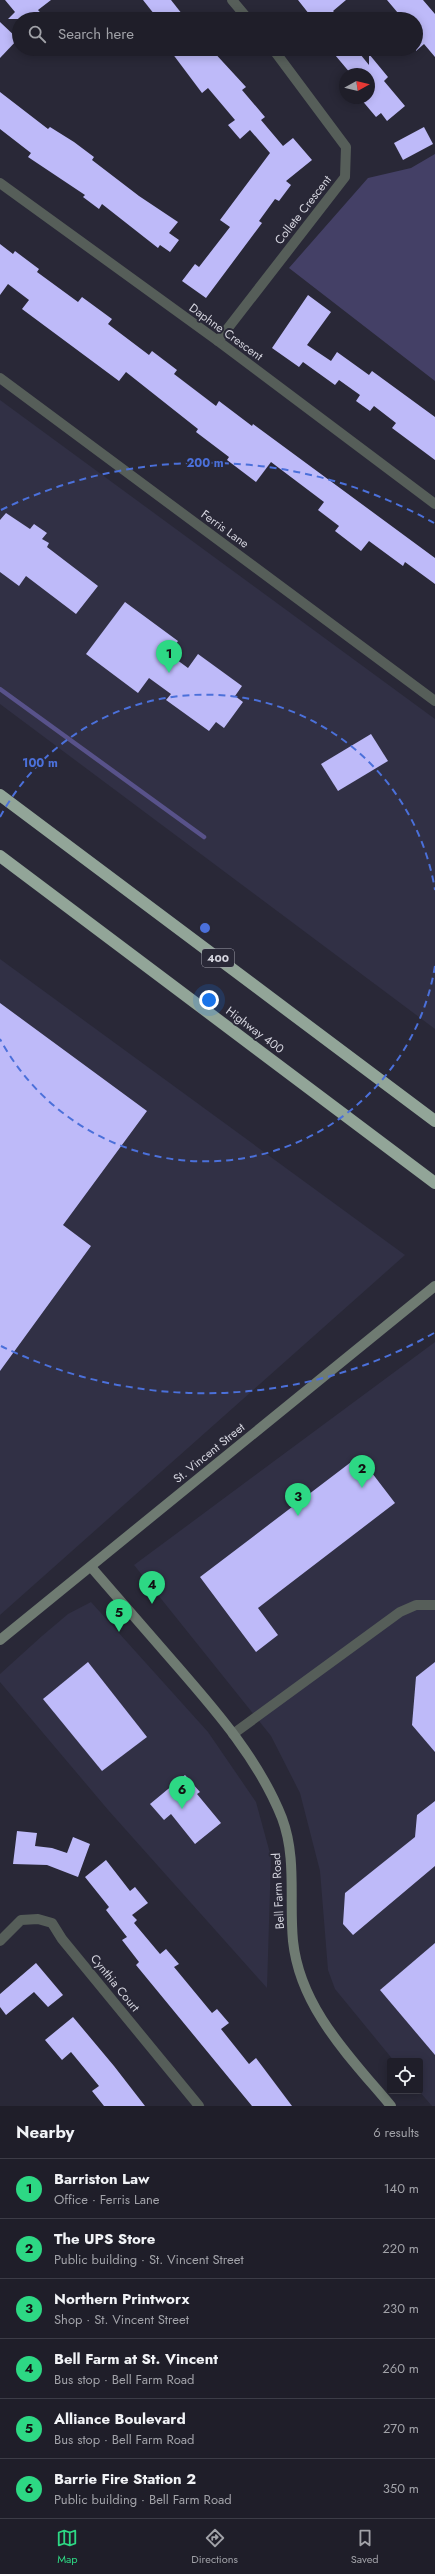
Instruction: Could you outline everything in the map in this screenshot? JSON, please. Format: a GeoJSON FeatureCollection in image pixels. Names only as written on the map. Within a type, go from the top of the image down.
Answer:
{"type":"FeatureCollection","features":[{"type":"Feature","properties":{"kind":"highway","name":"400"},"geometry":{"type":"LineString","coordinates":[[0,795],[435,1121]]}},
{"type":"Feature","properties":{"kind":"highway","name":"Highway 400"},"geometry":{"type":"LineString","coordinates":[[0,856],[435,1183]]}},
{"type":"Feature","properties":{"kind":"street"},"geometry":{"type":"LineString","coordinates":[[232,0],[242,12]]}},
{"type":"Feature","properties":{"kind":"street","name":"Collete Crescent"},"geometry":{"type":"LineString","coordinates":[[218,341],[345,177],[346,147],[278,56]]}},
{"type":"Feature","properties":{"kind":"street","name":"Daphne Crescent"},"geometry":{"type":"LineString","coordinates":[[0,183],[218,341],[435,504]]}},
{"type":"Feature","properties":{"kind":"street","name":"Ferris Lane"},"geometry":{"type":"LineString","coordinates":[[0,378],[435,701]]}},
{"type":"Feature","properties":{"kind":"street","name":"St. Vincent Street"},"geometry":{"type":"LineString","coordinates":[[0,1640],[435,1286]]}},
{"type":"Feature","properties":{"kind":"street","name":"Bell Farm Road"},"geometry":{"type":"LineString","coordinates":[[91,1567],[207,1701],[233,1734],[258,1770],[282,1820],[289,1848],[293,1942],[297,1966],[310,2000],[331,2033],[391,2106]]}},
{"type":"Feature","properties":{"kind":"street"},"geometry":{"type":"LineString","coordinates":[[233,1734],[400,1612],[416,1605],[435,1605]]}},
{"type":"Feature","properties":{"kind":"street","name":"Cynthia Court"},"geometry":{"type":"LineString","coordinates":[[0,1940],[21,1920],[38,1919],[52,1923],[62,1938],[199,2106]]}},
{"type":"Feature","properties":{"kind":"shaded area"},"geometry":{"type":"Polygon","coordinates":[[[435,154],[435,381],[289,268],[368,178],[411,168],[435,154]]]}},
{"type":"Feature","properties":{"kind":"shaded area"},"geometry":{"type":"Polygon","coordinates":[[[0,400],[435,719],[435,1029],[0,704],[0,400]]]}},
{"type":"Feature","properties":{"kind":"shaded area"},"geometry":{"type":"Polygon","coordinates":[[[0,959],[405,1255],[0,1615],[0,959]]]}},
{"type":"Feature","properties":{"kind":"shaded area"},"geometry":{"type":"Polygon","coordinates":[[[435,1342],[435,2106],[432,2106],[422,2094],[423,2094],[423,2058],[392,2058],[335,1989],[328,1970],[320,1871],[300,1793],[271,1736],[134,1565],[435,1342]]]}},
{"type":"Feature","properties":{"kind":"shaded area"},"geometry":{"type":"Polygon","coordinates":[[[91,1602],[208,1732],[256,1802],[271,1857],[267,1988],[109,1811],[0,1682],[0,1674],[42,1636],[68,1614],[91,1602]]]}},
{"type":"Feature","properties":{"kind":"building"},"geometry":{"type":"Polygon","coordinates":[[[5,0],[51,0],[38,10],[40,12],[15,12],[5,0]]]}},
{"type":"Feature","properties":{"kind":"building"},"geometry":{"type":"Polygon","coordinates":[[[143,0],[171,0],[180,12],[152,12],[143,0]]]}},
{"type":"Feature","properties":{"kind":"building"},"geometry":{"type":"Polygon","coordinates":[[[298,0],[346,0],[333,11],[334,12],[307,12],[298,0]]]}},
{"type":"Feature","properties":{"kind":"building"},"geometry":{"type":"Polygon","coordinates":[[[387,0],[423,0],[435,14],[435,57],[424,44],[423,45],[423,12],[397,12],[387,0]]]}},
{"type":"Feature","properties":{"kind":"building"},"geometry":{"type":"Polygon","coordinates":[[[0,22],[12,33],[12,45],[0,58],[0,22]]]}},
{"type":"Feature","properties":{"kind":"building"},"geometry":{"type":"Polygon","coordinates":[[[174,56],[217,56],[246,87],[242,90],[265,117],[261,120],[283,146],[293,138],[312,160],[286,181],[291,185],[279,201],[275,199],[259,221],[262,223],[206,298],[182,281],[195,264],[199,267],[230,227],[220,220],[270,153],[250,130],[240,139],[228,125],[235,120],[208,88],[202,93],[174,56]]]}},
{"type":"Feature","properties":{"kind":"building"},"geometry":{"type":"Polygon","coordinates":[[[336,56],[362,56],[369,65],[369,56],[371,56],[388,77],[384,81],[405,106],[387,121],[381,113],[376,117],[365,104],[375,104],[375,68],[346,68],[336,56]]]}},
{"type":"Feature","properties":{"kind":"building"},"geometry":{"type":"Polygon","coordinates":[[[0,92],[48,129],[50,127],[74,142],[94,157],[92,160],[139,196],[178,222],[169,233],[179,240],[170,252],[160,245],[158,248],[102,204],[99,209],[83,197],[85,195],[28,157],[31,153],[0,129],[0,92]]]}},
{"type":"Feature","properties":{"kind":"building"},"geometry":{"type":"Polygon","coordinates":[[[424,127],[433,144],[403,160],[394,143],[424,127]]]}},
{"type":"Feature","properties":{"kind":"building"},"geometry":{"type":"Polygon","coordinates":[[[0,244],[13,254],[15,251],[39,269],[37,272],[78,302],[82,297],[112,319],[108,324],[149,355],[152,351],[177,370],[174,374],[216,406],[219,401],[252,426],[253,424],[435,558],[435,584],[405,562],[403,566],[369,541],[361,551],[335,531],[339,526],[318,510],[324,502],[271,462],[256,482],[227,460],[229,457],[196,432],[198,429],[126,372],[119,381],[22,309],[29,300],[8,284],[0,295],[0,244]]]}},
{"type":"Feature","properties":{"kind":"building"},"geometry":{"type":"Polygon","coordinates":[[[308,295],[331,312],[307,345],[331,361],[337,352],[369,375],[372,371],[435,417],[435,460],[392,428],[396,423],[374,406],[370,411],[356,401],[360,395],[339,380],[335,385],[303,362],[299,367],[272,348],[308,295]]]}},
{"type":"Feature","properties":{"kind":"building"},"geometry":{"type":"Polygon","coordinates":[[[6,513],[30,529],[34,524],[47,533],[42,539],[49,543],[47,547],[98,586],[76,614],[26,576],[19,586],[0,572],[0,520],[6,513]]]}},
{"type":"Feature","properties":{"kind":"building"},"geometry":{"type":"Polygon","coordinates":[[[125,602],[178,641],[169,654],[188,668],[198,654],[242,686],[235,696],[243,702],[224,728],[216,722],[209,731],[166,700],[171,694],[149,678],[138,693],[86,654],[125,602]]]}},
{"type":"Feature","properties":{"kind":"building"},"geometry":{"type":"Polygon","coordinates":[[[371,734],[388,761],[338,791],[321,764],[371,734]]]}},
{"type":"Feature","properties":{"kind":"building"},"geometry":{"type":"Polygon","coordinates":[[[0,1003],[147,1111],[63,1225],[91,1246],[0,1371],[0,1003]]]}},
{"type":"Feature","properties":{"kind":"building"},"geometry":{"type":"Polygon","coordinates":[[[359,1456],[395,1503],[258,1608],[278,1635],[256,1652],[200,1577],[359,1456]]]}},
{"type":"Feature","properties":{"kind":"building"},"geometry":{"type":"Polygon","coordinates":[[[88,1662],[147,1737],[102,1771],[43,1699],[88,1662]]]}},
{"type":"Feature","properties":{"kind":"building"},"geometry":{"type":"Polygon","coordinates":[[[435,1662],[435,1752],[412,1725],[416,1677],[435,1662]]]}},
{"type":"Feature","properties":{"kind":"building"},"geometry":{"type":"Polygon","coordinates":[[[185,1775],[200,1792],[197,1794],[221,1823],[195,1844],[171,1814],[164,1820],[150,1804],[185,1775]]]}},
{"type":"Feature","properties":{"kind":"building"},"geometry":{"type":"Polygon","coordinates":[[[435,1801],[435,1866],[353,1935],[343,1924],[345,1893],[415,1837],[417,1815],[435,1801]]]}},
{"type":"Feature","properties":{"kind":"building"},"geometry":{"type":"Polygon","coordinates":[[[17,1831],[37,1833],[35,1846],[52,1848],[67,1853],[73,1837],[90,1844],[78,1877],[47,1865],[13,1864],[17,1831]]]}},
{"type":"Feature","properties":{"kind":"building"},"geometry":{"type":"Polygon","coordinates":[[[106,1860],[130,1891],[135,1887],[148,1903],[132,1915],[137,1920],[134,1923],[160,1954],[166,1949],[179,1964],[174,1967],[212,2013],[217,2009],[229,2023],[221,2029],[249,2064],[256,2058],[292,2106],[252,2106],[136,1965],[139,1962],[122,1940],[127,1937],[106,1910],[109,1907],[85,1877],[106,1860]]]}},
{"type":"Feature","properties":{"kind":"building"},"geometry":{"type":"Polygon","coordinates":[[[435,1943],[435,2055],[380,1990],[435,1943]]]}},
{"type":"Feature","properties":{"kind":"building"},"geometry":{"type":"Polygon","coordinates":[[[36,1963],[63,1995],[48,2007],[34,1992],[6,2015],[0,2007],[0,1994],[36,1963]]]}},
{"type":"Feature","properties":{"kind":"building"},"geometry":{"type":"Polygon","coordinates":[[[73,2017],[145,2106],[104,2106],[92,2091],[99,2086],[71,2052],[62,2060],[45,2040],[73,2017]]]}},
{"type":"Feature","properties":{"kind":"waterway"},"geometry":{"type":"LineString","coordinates":[[0,689],[204,837]]}},
{"type":"Feature","properties":{"kind":"place","name":"Barriston Law"},"geometry":{"type":"Point","coordinates":[169,673]}},
{"type":"Feature","properties":{"kind":"place","name":"The UPS Store"},"geometry":{"type":"Point","coordinates":[362,1488]}},
{"type":"Feature","properties":{"kind":"place","name":"Northern Printworx"},"geometry":{"type":"Point","coordinates":[298,1516]}},
{"type":"Feature","properties":{"kind":"place","name":"Bell Farm at St. Vincent"},"geometry":{"type":"Point","coordinates":[152,1604]}},
{"type":"Feature","properties":{"kind":"place","name":"Alliance Boulevard"},"geometry":{"type":"Point","coordinates":[119,1632]}},
{"type":"Feature","properties":{"kind":"place","name":"Barrie Fire Station 2"},"geometry":{"type":"Point","coordinates":[182,1809]}}]}
